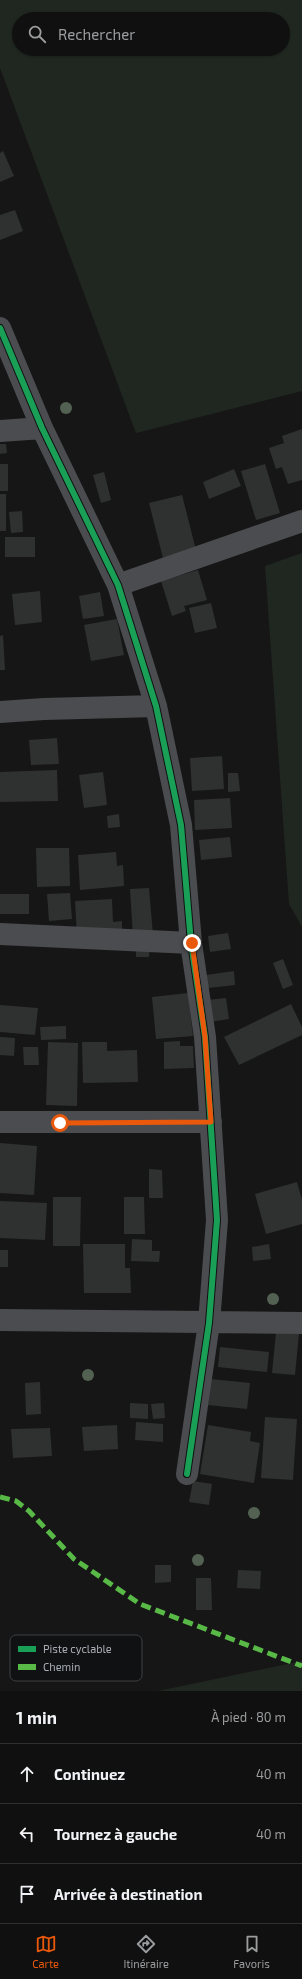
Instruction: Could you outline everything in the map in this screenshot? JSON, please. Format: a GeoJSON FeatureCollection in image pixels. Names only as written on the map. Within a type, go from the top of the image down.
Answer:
{"type":"FeatureCollection","features":[{"type":"Feature","properties":{"kind":"street"},"geometry":{"type":"LineString","coordinates":[[0,328],[42,428],[118,585],[156,706],[180,825],[192,943],[205,1037],[217,1220],[209,1323],[187,1474]]}},
{"type":"Feature","properties":{"kind":"street"},"geometry":{"type":"LineString","coordinates":[[0,431],[42,428]]}},
{"type":"Feature","properties":{"kind":"street"},"geometry":{"type":"LineString","coordinates":[[118,585],[302,521]]}},
{"type":"Feature","properties":{"kind":"street"},"geometry":{"type":"LineString","coordinates":[[0,712],[44,709],[156,706]]}},
{"type":"Feature","properties":{"kind":"street"},"geometry":{"type":"LineString","coordinates":[[0,934],[192,943]]}},
{"type":"Feature","properties":{"kind":"street"},"geometry":{"type":"LineString","coordinates":[[0,1122],[211,1122]]}},
{"type":"Feature","properties":{"kind":"street"},"geometry":{"type":"LineString","coordinates":[[0,1320],[302,1323]]}},
{"type":"Feature","properties":{"kind":"shaded area"},"geometry":{"type":"Polygon","coordinates":[[[0,0],[302,0],[302,391],[136,433],[0,68],[0,0]]]}},
{"type":"Feature","properties":{"kind":"shaded area"},"geometry":{"type":"Polygon","coordinates":[[[302,553],[302,927],[289,904],[265,566],[302,553]]]}},
{"type":"Feature","properties":{"kind":"shaded area"},"geometry":{"type":"Polygon","coordinates":[[[302,1661],[302,1691],[158,1691],[302,1661]]]}},
{"type":"Feature","properties":{"kind":"building"},"geometry":{"type":"Polygon","coordinates":[[[3,151],[14,176],[0,182],[0,153],[3,151]]]}},
{"type":"Feature","properties":{"kind":"building"},"geometry":{"type":"Polygon","coordinates":[[[15,210],[23,231],[0,240],[0,215],[15,210]]]}},
{"type":"Feature","properties":{"kind":"building"},"geometry":{"type":"Polygon","coordinates":[[[302,429],[302,480],[288,484],[282,467],[276,469],[269,448],[284,443],[282,436],[302,429]]]}},
{"type":"Feature","properties":{"kind":"building"},"geometry":{"type":"Polygon","coordinates":[[[0,444],[6,444],[7,453],[0,454],[0,444]]]}},
{"type":"Feature","properties":{"kind":"building"},"geometry":{"type":"Polygon","coordinates":[[[0,464],[8,464],[8,491],[0,491],[0,464]]]}},
{"type":"Feature","properties":{"kind":"building"},"geometry":{"type":"Polygon","coordinates":[[[265,464],[280,513],[256,520],[241,471],[265,464]]]}},
{"type":"Feature","properties":{"kind":"building"},"geometry":{"type":"Polygon","coordinates":[[[234,469],[241,486],[209,499],[203,482],[234,469]]]}},
{"type":"Feature","properties":{"kind":"building"},"geometry":{"type":"Polygon","coordinates":[[[104,472],[111,500],[101,503],[93,475],[104,472]]]}},
{"type":"Feature","properties":{"kind":"building"},"geometry":{"type":"Polygon","coordinates":[[[0,494],[6,494],[6,531],[0,531],[0,494]]]}},
{"type":"Feature","properties":{"kind":"building"},"geometry":{"type":"Polygon","coordinates":[[[182,495],[196,550],[163,558],[149,503],[182,495]]]}},
{"type":"Feature","properties":{"kind":"building"},"geometry":{"type":"Polygon","coordinates":[[[22,511],[23,532],[11,533],[9,512],[22,511]]]}},
{"type":"Feature","properties":{"kind":"building"},"geometry":{"type":"Polygon","coordinates":[[[5,537],[35,537],[35,557],[5,557],[5,537]]]}},
{"type":"Feature","properties":{"kind":"building"},"geometry":{"type":"Polygon","coordinates":[[[198,570],[207,600],[184,606],[186,611],[172,616],[161,581],[198,570]]]}},
{"type":"Feature","properties":{"kind":"building"},"geometry":{"type":"Polygon","coordinates":[[[40,591],[42,622],[15,625],[12,594],[40,591]]]}},
{"type":"Feature","properties":{"kind":"building"},"geometry":{"type":"Polygon","coordinates":[[[100,592],[104,616],[83,619],[79,596],[100,592]]]}},
{"type":"Feature","properties":{"kind":"building"},"geometry":{"type":"Polygon","coordinates":[[[211,603],[217,628],[195,633],[189,608],[211,603]]]}},
{"type":"Feature","properties":{"kind":"building"},"geometry":{"type":"Polygon","coordinates":[[[117,619],[124,655],[91,661],[84,625],[117,619]]]}},
{"type":"Feature","properties":{"kind":"building"},"geometry":{"type":"Polygon","coordinates":[[[3,635],[5,670],[0,670],[0,636],[3,635]]]}},
{"type":"Feature","properties":{"kind":"building"},"geometry":{"type":"Polygon","coordinates":[[[57,738],[59,764],[31,765],[29,740],[57,738]]]}},
{"type":"Feature","properties":{"kind":"building"},"geometry":{"type":"Polygon","coordinates":[[[222,756],[224,789],[192,791],[190,758],[222,756]]]}},
{"type":"Feature","properties":{"kind":"building"},"geometry":{"type":"Polygon","coordinates":[[[57,770],[58,801],[0,802],[0,772],[57,770]]]}},
{"type":"Feature","properties":{"kind":"building"},"geometry":{"type":"Polygon","coordinates":[[[103,772],[107,805],[84,808],[79,775],[103,772]]]}},
{"type":"Feature","properties":{"kind":"building"},"geometry":{"type":"Polygon","coordinates":[[[228,773],[238,773],[240,791],[228,792],[228,773]]]}},
{"type":"Feature","properties":{"kind":"building"},"geometry":{"type":"Polygon","coordinates":[[[230,798],[232,828],[195,830],[194,800],[230,798]]]}},
{"type":"Feature","properties":{"kind":"building"},"geometry":{"type":"Polygon","coordinates":[[[119,814],[120,827],[108,828],[107,816],[119,814]]]}},
{"type":"Feature","properties":{"kind":"building"},"geometry":{"type":"Polygon","coordinates":[[[230,837],[232,857],[201,860],[199,840],[230,837]]]}},
{"type":"Feature","properties":{"kind":"building"},"geometry":{"type":"Polygon","coordinates":[[[36,848],[69,848],[70,886],[37,887],[36,848]]]}},
{"type":"Feature","properties":{"kind":"building"},"geometry":{"type":"Polygon","coordinates":[[[116,852],[117,866],[123,865],[124,886],[80,890],[78,855],[116,852]]]}},
{"type":"Feature","properties":{"kind":"building"},"geometry":{"type":"Polygon","coordinates":[[[149,888],[153,935],[133,936],[130,889],[149,888]]]}},
{"type":"Feature","properties":{"kind":"building"},"geometry":{"type":"Polygon","coordinates":[[[70,893],[72,919],[49,921],[47,894],[70,893]]]}},
{"type":"Feature","properties":{"kind":"building"},"geometry":{"type":"Polygon","coordinates":[[[0,894],[29,894],[29,914],[0,914],[0,894]]]}},
{"type":"Feature","properties":{"kind":"building"},"geometry":{"type":"Polygon","coordinates":[[[112,899],[113,922],[122,921],[122,937],[77,936],[75,901],[112,899]]]}},
{"type":"Feature","properties":{"kind":"building"},"geometry":{"type":"Polygon","coordinates":[[[228,933],[231,949],[210,952],[208,936],[228,933]]]}},
{"type":"Feature","properties":{"kind":"building"},"geometry":{"type":"Polygon","coordinates":[[[136,944],[150,944],[149,957],[136,957],[136,944]]]}},
{"type":"Feature","properties":{"kind":"building"},"geometry":{"type":"Polygon","coordinates":[[[283,959],[293,985],[283,989],[273,963],[283,959]]]}},
{"type":"Feature","properties":{"kind":"building"},"geometry":{"type":"Polygon","coordinates":[[[234,971],[235,985],[208,988],[206,975],[234,971]]]}},
{"type":"Feature","properties":{"kind":"building"},"geometry":{"type":"Polygon","coordinates":[[[188,993],[193,1036],[156,1039],[152,997],[188,993]]]}},
{"type":"Feature","properties":{"kind":"building"},"geometry":{"type":"Polygon","coordinates":[[[226,998],[229,1019],[210,1022],[207,1000],[226,998]]]}},
{"type":"Feature","properties":{"kind":"building"},"geometry":{"type":"Polygon","coordinates":[[[291,1004],[302,1027],[302,1035],[239,1065],[224,1037],[291,1004]]]}},
{"type":"Feature","properties":{"kind":"building"},"geometry":{"type":"Polygon","coordinates":[[[0,1005],[38,1008],[35,1035],[0,1032],[0,1005]]]}},
{"type":"Feature","properties":{"kind":"building"},"geometry":{"type":"Polygon","coordinates":[[[66,1026],[66,1039],[41,1040],[40,1027],[66,1026]]]}},
{"type":"Feature","properties":{"kind":"building"},"geometry":{"type":"Polygon","coordinates":[[[0,1037],[15,1038],[14,1056],[0,1055],[0,1037]]]}},
{"type":"Feature","properties":{"kind":"building"},"geometry":{"type":"Polygon","coordinates":[[[180,1041],[180,1046],[193,1046],[194,1068],[164,1069],[164,1042],[180,1041]]]}},
{"type":"Feature","properties":{"kind":"building"},"geometry":{"type":"Polygon","coordinates":[[[48,1042],[78,1043],[77,1106],[46,1105],[48,1042]]]}},
{"type":"Feature","properties":{"kind":"building"},"geometry":{"type":"Polygon","coordinates":[[[82,1042],[107,1042],[107,1051],[137,1050],[138,1082],[83,1083],[82,1042]]]}},
{"type":"Feature","properties":{"kind":"building"},"geometry":{"type":"Polygon","coordinates":[[[23,1047],[38,1047],[39,1065],[24,1065],[23,1047]]]}},
{"type":"Feature","properties":{"kind":"building"},"geometry":{"type":"Polygon","coordinates":[[[0,1143],[37,1146],[34,1195],[0,1193],[0,1143]]]}},
{"type":"Feature","properties":{"kind":"building"},"geometry":{"type":"Polygon","coordinates":[[[149,1169],[162,1170],[163,1198],[149,1198],[149,1169]]]}},
{"type":"Feature","properties":{"kind":"building"},"geometry":{"type":"Polygon","coordinates":[[[297,1182],[302,1200],[302,1224],[266,1234],[255,1194],[297,1182]]]}},
{"type":"Feature","properties":{"kind":"building"},"geometry":{"type":"Polygon","coordinates":[[[53,1197],[81,1197],[80,1246],[53,1246],[53,1197]]]}},
{"type":"Feature","properties":{"kind":"building"},"geometry":{"type":"Polygon","coordinates":[[[124,1197],[144,1197],[145,1234],[124,1234],[124,1197]]]}},
{"type":"Feature","properties":{"kind":"building"},"geometry":{"type":"Polygon","coordinates":[[[0,1201],[47,1203],[45,1240],[0,1238],[0,1201]]]}},
{"type":"Feature","properties":{"kind":"building"},"geometry":{"type":"Polygon","coordinates":[[[132,1239],[152,1240],[152,1251],[160,1251],[159,1262],[131,1261],[132,1239]]]}},
{"type":"Feature","properties":{"kind":"building"},"geometry":{"type":"Polygon","coordinates":[[[83,1244],[125,1244],[125,1268],[130,1268],[131,1293],[84,1293],[83,1244]]]}},
{"type":"Feature","properties":{"kind":"building"},"geometry":{"type":"Polygon","coordinates":[[[269,1244],[271,1259],[253,1261],[252,1247],[269,1244]]]}},
{"type":"Feature","properties":{"kind":"building"},"geometry":{"type":"Polygon","coordinates":[[[0,1250],[8,1250],[8,1267],[0,1267],[0,1250]]]}},
{"type":"Feature","properties":{"kind":"building"},"geometry":{"type":"Polygon","coordinates":[[[276,1332],[299,1334],[295,1375],[272,1373],[276,1332]]]}},
{"type":"Feature","properties":{"kind":"building"},"geometry":{"type":"Polygon","coordinates":[[[220,1347],[269,1352],[267,1372],[218,1367],[220,1347]]]}},
{"type":"Feature","properties":{"kind":"building"},"geometry":{"type":"Polygon","coordinates":[[[211,1379],[250,1383],[247,1409],[208,1405],[211,1379]]]}},
{"type":"Feature","properties":{"kind":"building"},"geometry":{"type":"Polygon","coordinates":[[[40,1382],[41,1414],[26,1415],[25,1383],[40,1382]]]}},
{"type":"Feature","properties":{"kind":"building"},"geometry":{"type":"Polygon","coordinates":[[[130,1403],[148,1404],[148,1419],[130,1418],[130,1403]]]}},
{"type":"Feature","properties":{"kind":"building"},"geometry":{"type":"Polygon","coordinates":[[[164,1403],[165,1418],[153,1419],[151,1404],[164,1403]]]}},
{"type":"Feature","properties":{"kind":"building"},"geometry":{"type":"Polygon","coordinates":[[[265,1417],[297,1419],[293,1480],[261,1478],[265,1417]]]}},
{"type":"Feature","properties":{"kind":"building"},"geometry":{"type":"Polygon","coordinates":[[[136,1422],[163,1424],[163,1442],[135,1440],[136,1422]]]}},
{"type":"Feature","properties":{"kind":"building"},"geometry":{"type":"Polygon","coordinates":[[[117,1425],[118,1449],[84,1451],[82,1427],[117,1425]]]}},
{"type":"Feature","properties":{"kind":"building"},"geometry":{"type":"Polygon","coordinates":[[[208,1425],[251,1432],[250,1441],[260,1443],[254,1483],[200,1474],[208,1425]]]}},
{"type":"Feature","properties":{"kind":"building"},"geometry":{"type":"Polygon","coordinates":[[[50,1428],[52,1456],[13,1458],[11,1429],[50,1428]]]}},
{"type":"Feature","properties":{"kind":"building"},"geometry":{"type":"Polygon","coordinates":[[[193,1481],[212,1484],[209,1505],[189,1502],[193,1481]]]}},
{"type":"Feature","properties":{"kind":"building"},"geometry":{"type":"Polygon","coordinates":[[[155,1565],[171,1565],[171,1582],[155,1583],[155,1565]]]}},
{"type":"Feature","properties":{"kind":"building"},"geometry":{"type":"Polygon","coordinates":[[[238,1570],[261,1571],[260,1589],[237,1588],[238,1570]]]}},
{"type":"Feature","properties":{"kind":"building"},"geometry":{"type":"Polygon","coordinates":[[[196,1578],[211,1578],[212,1610],[196,1610],[196,1578]]]}},
{"type":"Feature","properties":{"kind":"marked path"},"geometry":{"type":"LineString","coordinates":[[0,1497],[16,1501],[29,1511],[74,1559],[140,1604],[302,1666]]}},
{"type":"Feature","properties":{"kind":"cycle path"},"geometry":{"type":"LineString","coordinates":[[0,328],[42,428],[118,585],[156,706],[181,825],[191,943],[205,1037],[217,1220],[209,1323],[187,1474]]}},
{"type":"Feature","properties":{"kind":"route"},"geometry":{"type":"LineString","coordinates":[[60,1123],[211,1122],[205,1037],[192,943]]}}]}
